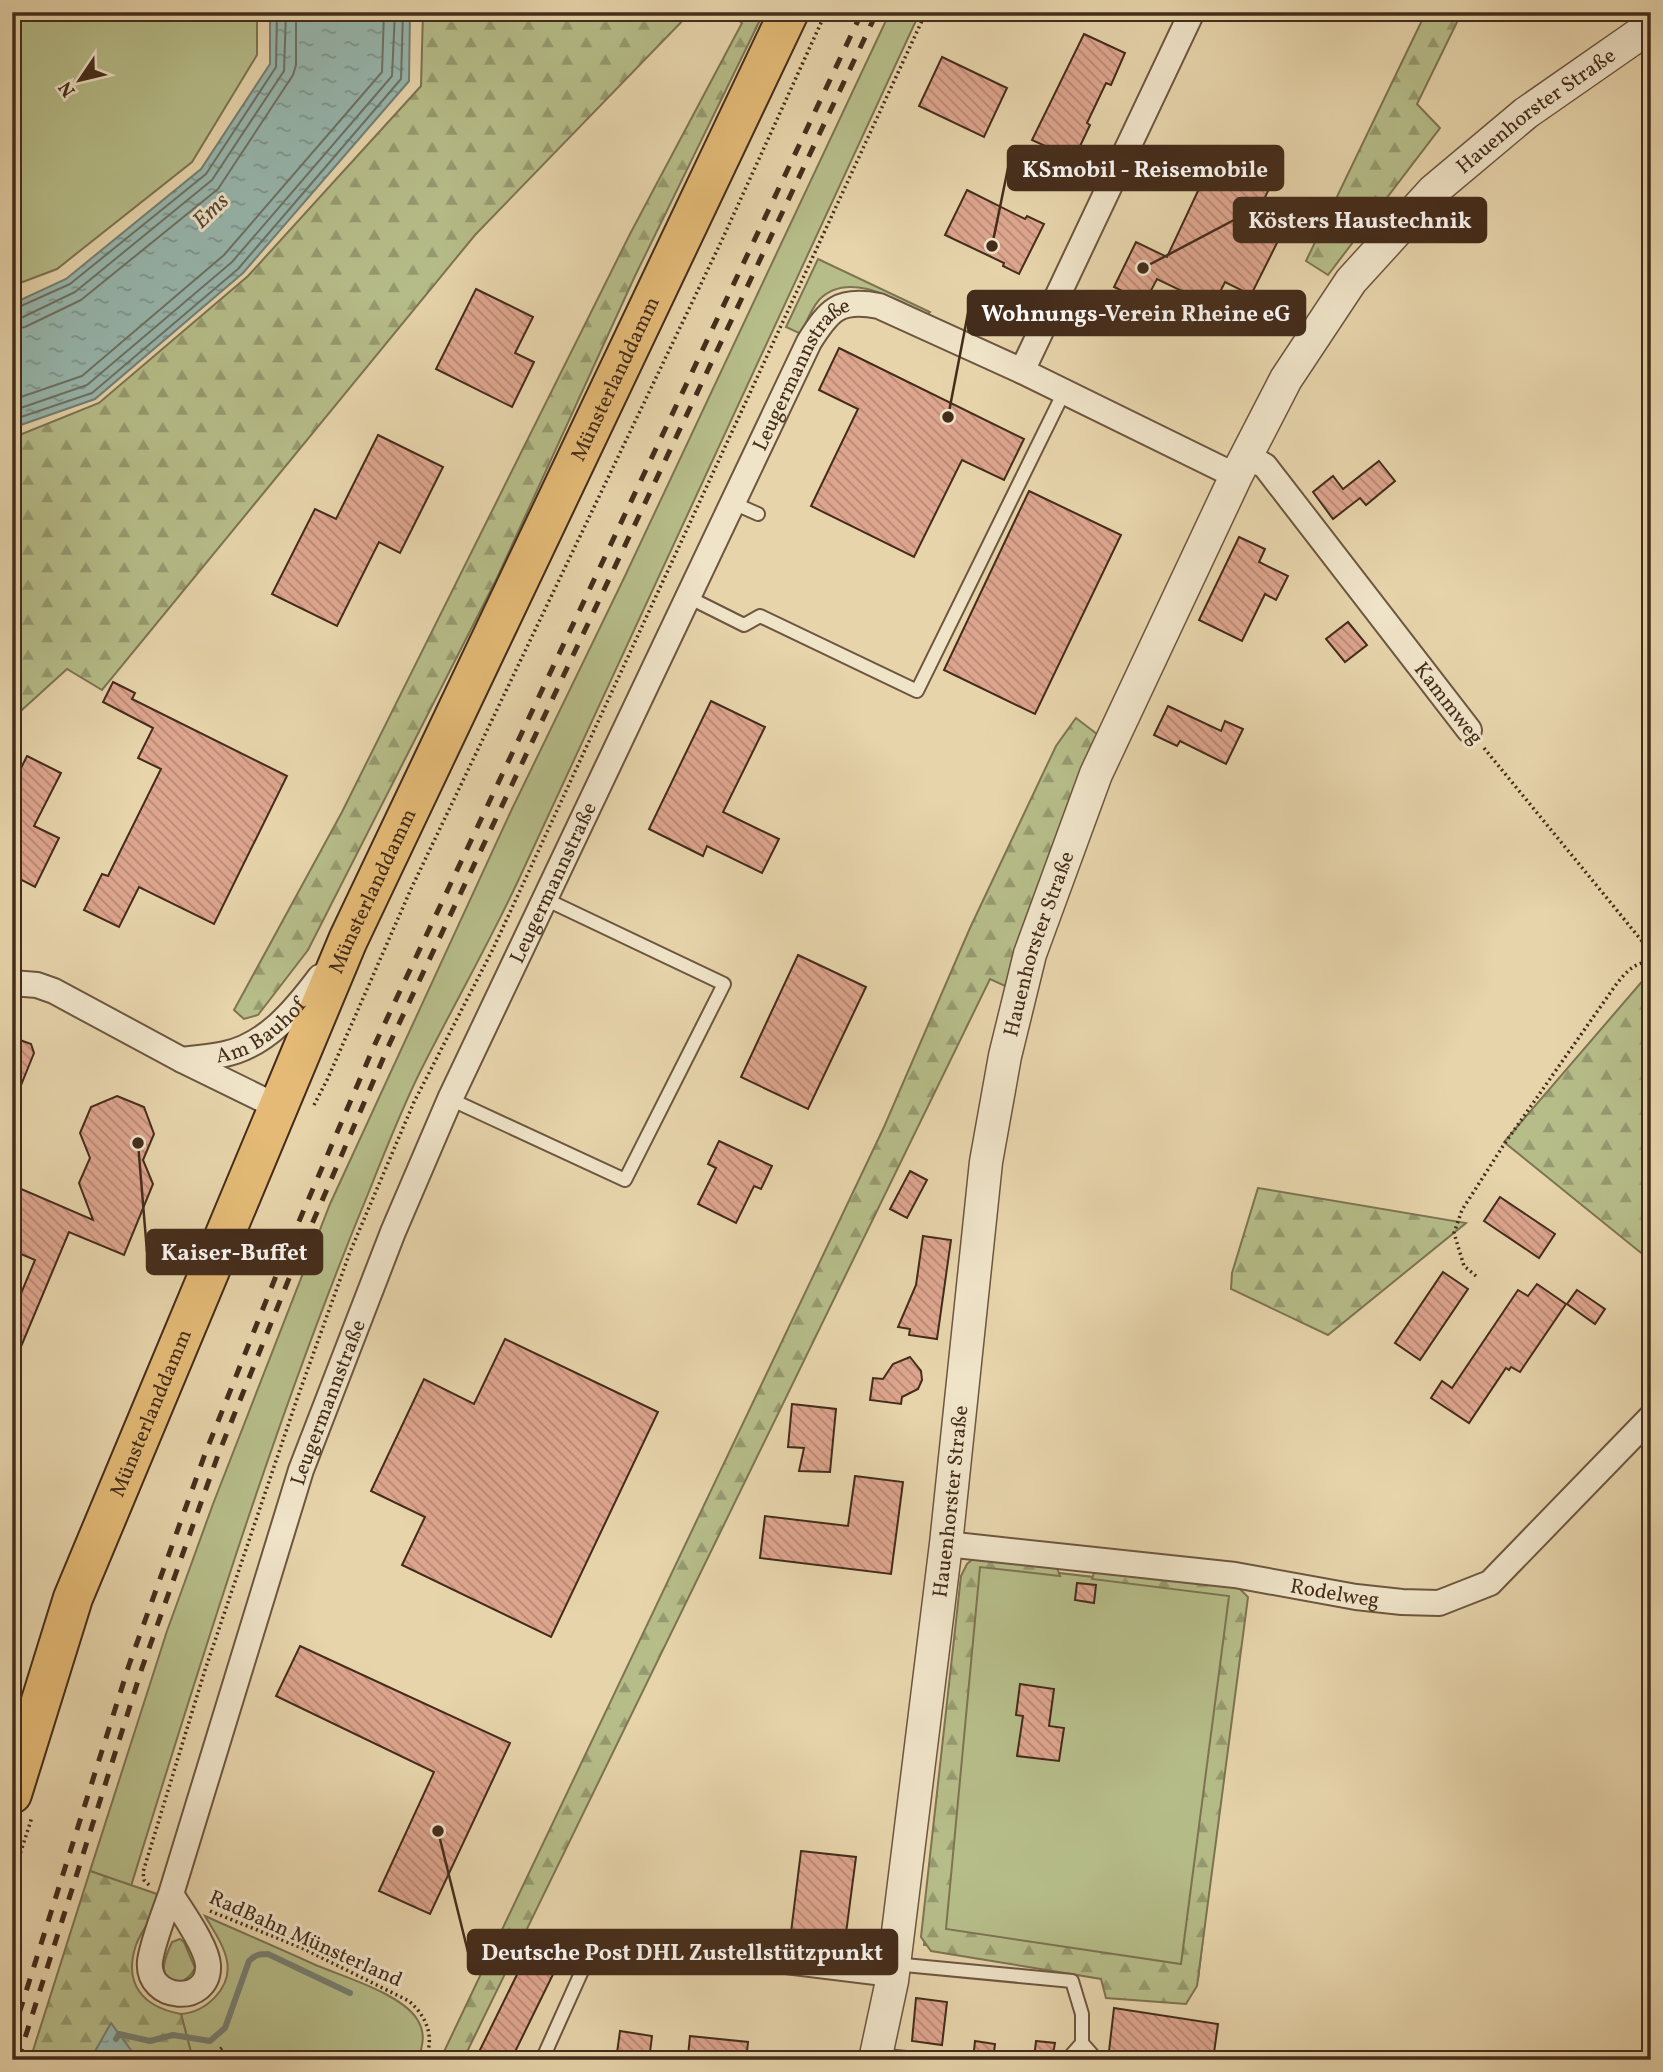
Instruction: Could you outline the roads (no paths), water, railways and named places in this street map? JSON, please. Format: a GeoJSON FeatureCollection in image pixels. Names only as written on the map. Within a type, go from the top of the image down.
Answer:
{"type":"FeatureCollection","features":[{"type":"Feature","properties":{"kind":"main road","name":"Münsterlanddamm"},"geometry":{"type":"LineString","coordinates":[[23,1803],[73,1598],[294,1109],[348,940],[789,12]]}},
{"type":"Feature","properties":{"kind":"street"},"geometry":{"type":"LineString","coordinates":[[1022,371],[1192,12]]}},
{"type":"Feature","properties":{"kind":"street","name":"Hauenhorster Straße"},"geometry":{"type":"LineString","coordinates":[[876,2057],[893,1972],[946,1544],[986,1162],[1005,1056],[1030,954],[1096,774],[1286,379],[1351,281],[1433,191],[1525,113],[1651,26]]}},
{"type":"Feature","properties":{"kind":"street","name":"Leugermannstraße"},"geometry":{"type":"LineString","coordinates":[[170,1894],[301,1470],[393,1232],[450,1099],[809,342],[822,321],[832,309],[848,304],[878,306],[1064,391],[1242,466]]}},
{"type":"Feature","properties":{"kind":"street","name":"Kammweg"},"geometry":{"type":"LineString","coordinates":[[1242,466],[1265,466],[1469,730]]}},
{"type":"Feature","properties":{"kind":"street","name":"Am Bauhof"},"geometry":{"type":"LineString","coordinates":[[182,1060],[227,1054],[261,1039],[295,1010],[348,940]]}},
{"type":"Feature","properties":{"kind":"street","name":"Am Bauhof"},"geometry":{"type":"LineString","coordinates":[[12,983],[37,985],[54,990],[182,1060],[294,1109]]}},
{"type":"Feature","properties":{"kind":"street","name":"Rodelweg"},"geometry":{"type":"LineString","coordinates":[[946,1544],[1235,1575],[1356,1597],[1439,1603],[1490,1583],[1651,1417]]}},
{"type":"Feature","properties":{"kind":"lane"},"geometry":{"type":"LineString","coordinates":[[688,597],[744,625],[760,616],[917,691],[1064,391]]}},
{"type":"Feature","properties":{"kind":"lane"},"geometry":{"type":"LineString","coordinates":[[733,503],[758,514]]}},
{"type":"Feature","properties":{"kind":"lane"},"geometry":{"type":"LineString","coordinates":[[450,1099],[625,1180],[724,984],[545,900]]}},
{"type":"Feature","properties":{"kind":"lane"},"geometry":{"type":"LineString","coordinates":[[542,2060],[590,1953],[672,1953],[893,1972],[1072,1981],[1082,2014],[1082,2043],[1067,2060]]}},
{"type":"Feature","properties":{"kind":"lane"},"geometry":{"type":"LineString","coordinates":[[1082,2043],[1097,2060]]}},
{"type":"Feature","properties":{"kind":"lane"},"geometry":{"type":"LineString","coordinates":[[876,2057],[926,2060]]}},
{"type":"Feature","properties":{"kind":"water","name":"Ems"},"geometry":{"type":"Polygon","coordinates":[[[270,12],[410,12],[409,81],[243,273],[95,399],[12,428],[12,304],[66,279],[201,169],[270,64],[270,12]]]}},
{"type":"Feature","properties":{"kind":"water"},"geometry":{"type":"Polygon","coordinates":[[[111,2023],[131,2050],[125,2060],[90,2060],[111,2023]]]}},
{"type":"Feature","properties":{"kind":"waterway"},"geometry":{"type":"LineString","coordinates":[[116,2039],[119,2034],[150,2041],[173,2035],[210,2041],[225,2028],[249,1961],[260,1955],[268,1954],[350,1993]]}},
{"type":"Feature","properties":{"kind":"railway"},"geometry":{"type":"LineString","coordinates":[[12,2036],[129,1665],[205,1454],[282,1261],[375,1044],[862,12]]}},
{"type":"Feature","properties":{"kind":"railway"},"geometry":{"type":"LineString","coordinates":[[18,2060],[142,1668],[218,1455],[294,1266],[388,1047],[877,12]]}},
{"type":"Feature","properties":{"kind":"place","name":"KSmobil - Reisemobile"},"geometry":{"type":"Point","coordinates":[992,246]}},
{"type":"Feature","properties":{"kind":"place","name":"Kösters Haustechnik"},"geometry":{"type":"Point","coordinates":[1143,268]}},
{"type":"Feature","properties":{"kind":"place","name":"Wohnungs-Verein Rheine eG"},"geometry":{"type":"Point","coordinates":[948,417]}},
{"type":"Feature","properties":{"kind":"place","name":"Kaiser-Buffet"},"geometry":{"type":"Point","coordinates":[138,1143]}},
{"type":"Feature","properties":{"kind":"place","name":"Deutsche Post DHL Zustellstützpunkt"},"geometry":{"type":"Point","coordinates":[438,1831]}}]}
